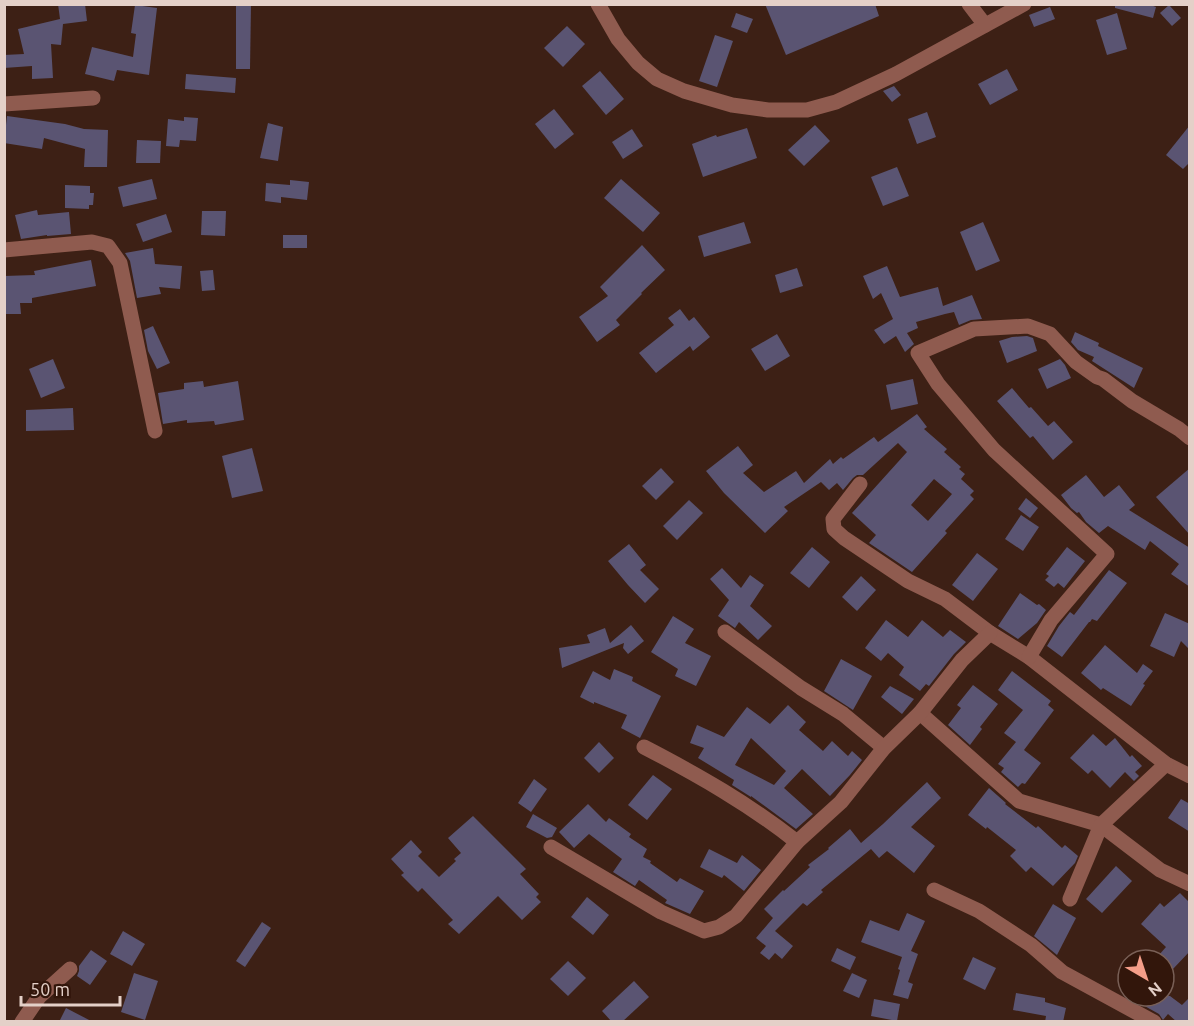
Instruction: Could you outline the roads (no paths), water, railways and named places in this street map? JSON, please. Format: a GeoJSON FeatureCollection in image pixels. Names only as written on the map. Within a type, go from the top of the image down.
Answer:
{"type":"FeatureCollection","features":[{"type":"Feature","properties":{"kind":"street"},"geometry":{"type":"LineString","coordinates":[[598,4],[618,39],[638,63],[657,79],[684,91],[732,105],[768,110],[807,110],[836,102],[896,74],[1024,4]]}},
{"type":"Feature","properties":{"kind":"street"},"geometry":{"type":"LineString","coordinates":[[969,4],[985,25]]}},
{"type":"Feature","properties":{"kind":"street"},"geometry":{"type":"LineString","coordinates":[[4,105],[93,98]]}},
{"type":"Feature","properties":{"kind":"street"},"geometry":{"type":"LineString","coordinates":[[4,250],[92,242],[108,246],[120,263],[155,431]]}},
{"type":"Feature","properties":{"kind":"street"},"geometry":{"type":"LineString","coordinates":[[1029,657],[1051,620],[1107,554],[994,450],[938,384],[918,353],[974,329],[1028,326],[1050,334],[1076,362],[1190,438]]}},
{"type":"Feature","properties":{"kind":"street"},"geometry":{"type":"LineString","coordinates":[[860,484],[833,519],[834,529],[844,538],[908,581],[945,599],[990,633],[1029,657],[1166,764],[1190,776]]}},
{"type":"Feature","properties":{"kind":"street"},"geometry":{"type":"LineString","coordinates":[[724,632],[801,688],[843,714],[884,748]]}},
{"type":"Feature","properties":{"kind":"street"},"geometry":{"type":"LineString","coordinates":[[551,847],[661,912],[704,931],[719,927],[736,916],[797,842],[841,802],[884,748],[920,713],[962,660],[990,633]]}},
{"type":"Feature","properties":{"kind":"street"},"geometry":{"type":"LineString","coordinates":[[920,713],[1019,801],[1101,825],[1160,870],[1190,884]]}},
{"type":"Feature","properties":{"kind":"street"},"geometry":{"type":"LineString","coordinates":[[644,747],[740,800],[797,842]]}},
{"type":"Feature","properties":{"kind":"street"},"geometry":{"type":"LineString","coordinates":[[1070,899],[1101,825],[1166,764]]}},
{"type":"Feature","properties":{"kind":"street"},"geometry":{"type":"LineString","coordinates":[[934,890],[979,910],[1031,945],[1062,972],[1154,1022]]}},
{"type":"Feature","properties":{"kind":"street"},"geometry":{"type":"LineString","coordinates":[[22,1022],[39,997],[70,969]]}}]}
